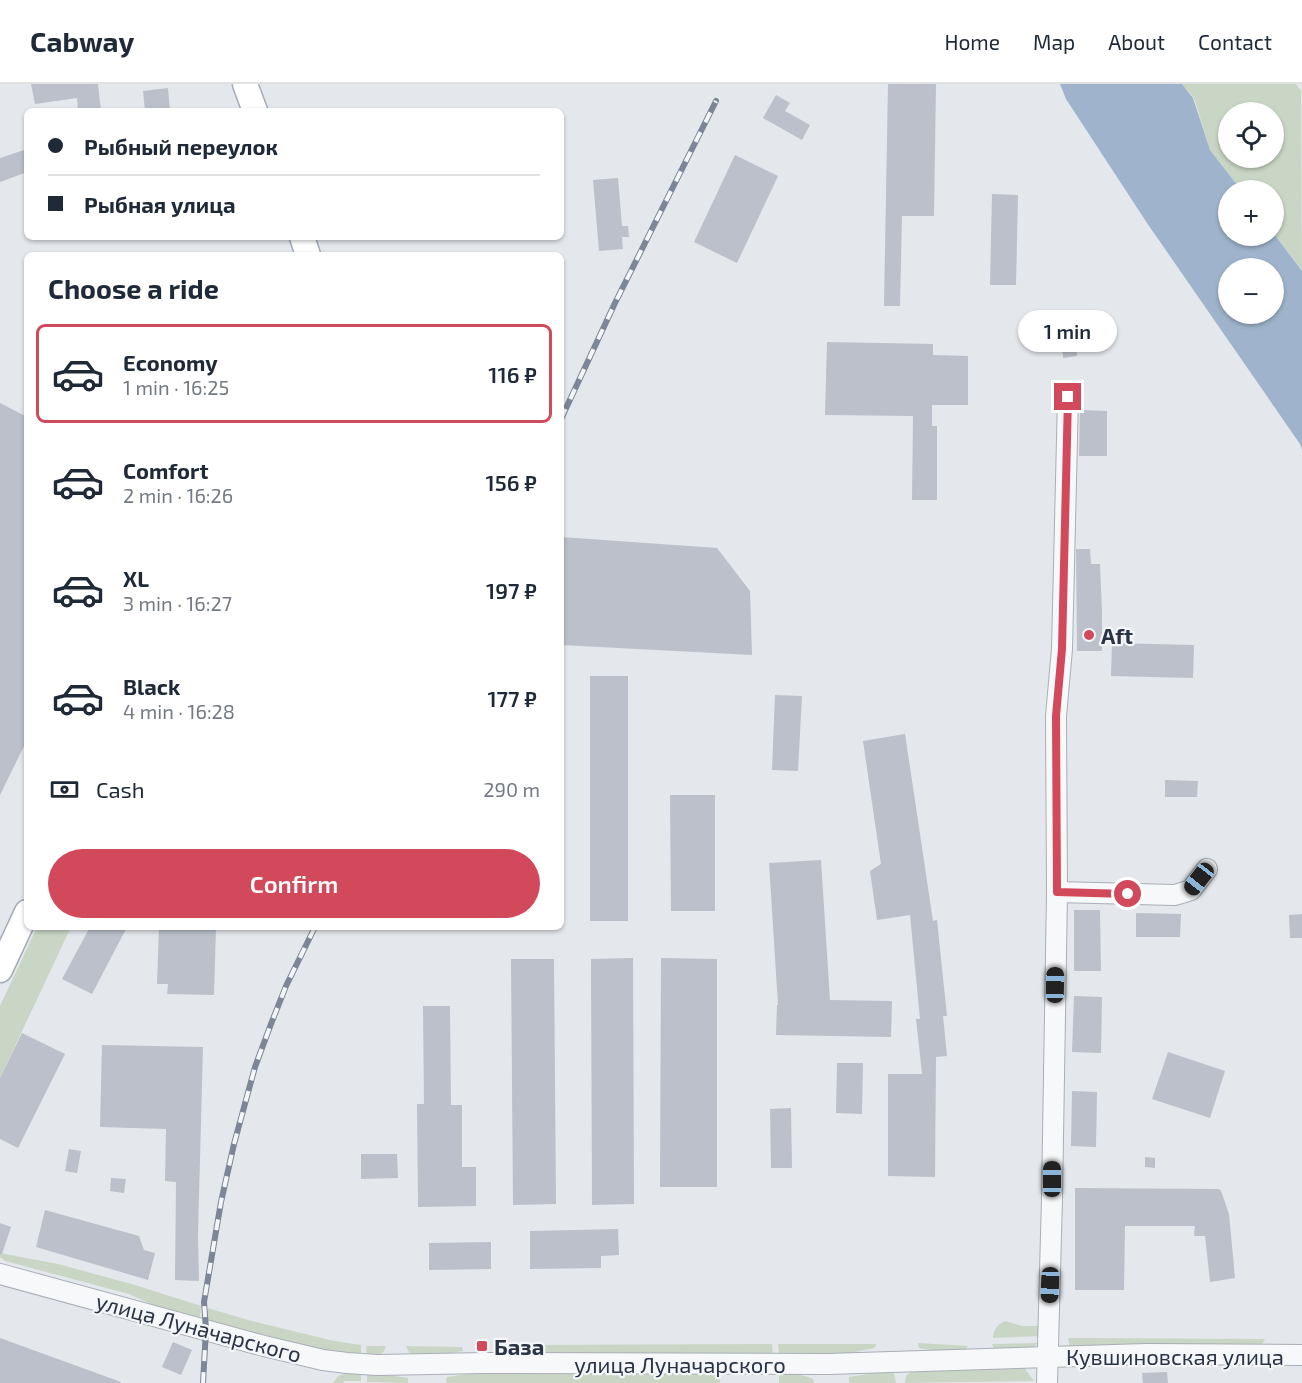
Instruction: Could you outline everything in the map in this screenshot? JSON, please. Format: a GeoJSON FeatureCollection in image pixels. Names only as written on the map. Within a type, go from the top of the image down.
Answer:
{"type":"FeatureCollection","features":[{"type":"Feature","properties":{"kind":"main road"},"geometry":{"type":"LineString","coordinates":[[245,84],[254,108]]}},
{"type":"Feature","properties":{"kind":"main road"},"geometry":{"type":"LineString","coordinates":[[0,970],[24,918]]}},
{"type":"Feature","properties":{"kind":"street"},"geometry":{"type":"LineString","coordinates":[[1047,1383],[1057,892],[1056,716],[1062,649],[1068,397]]}},
{"type":"Feature","properties":{"kind":"street"},"geometry":{"type":"LineString","coordinates":[[1057,892],[1175,895],[1191,890],[1207,869]]}},
{"type":"Feature","properties":{"kind":"street","name":"улица Луначарского"},"geometry":{"type":"LineString","coordinates":[[0,1274],[264,1346],[347,1363],[376,1365],[828,1364],[1047,1357]]}},
{"type":"Feature","properties":{"kind":"street","name":"Кувшиновская улица"},"geometry":{"type":"LineString","coordinates":[[1047,1357],[1173,1353],[1302,1355]]}},
{"type":"Feature","properties":{"kind":"green space"},"geometry":{"type":"Polygon","coordinates":[[[1182,84],[1296,84],[1301,91],[1302,271],[1283,246],[1284,180],[1233,180],[1224,168],[1284,168],[1284,102],[1218,102],[1218,160],[1210,150],[1194,98],[1182,84]]]}},
{"type":"Feature","properties":{"kind":"green space"},"geometry":{"type":"Polygon","coordinates":[[[36,930],[70,930],[0,1078],[0,1006],[36,930]]]}},
{"type":"Feature","properties":{"kind":"green space"},"geometry":{"type":"Polygon","coordinates":[[[0,1253],[58,1264],[201,1306],[200,1319],[164,1310],[129,1294],[5,1261],[0,1257],[0,1253]]]}},
{"type":"Feature","properties":{"kind":"green space"},"geometry":{"type":"Polygon","coordinates":[[[208,1308],[334,1341],[361,1345],[361,1357],[324,1352],[208,1322],[208,1308]]]}},
{"type":"Feature","properties":{"kind":"green space"},"geometry":{"type":"Polygon","coordinates":[[[1005,1321],[1022,1326],[1040,1326],[1041,1336],[993,1338],[996,1328],[1005,1321]]]}},
{"type":"Feature","properties":{"kind":"green space"},"geometry":{"type":"Polygon","coordinates":[[[1068,1338],[1265,1339],[1259,1345],[1074,1348],[1070,1346],[1068,1338]]]}},
{"type":"Feature","properties":{"kind":"green space"},"geometry":{"type":"Polygon","coordinates":[[[918,1343],[968,1346],[965,1350],[951,1353],[919,1348],[918,1343]]]}},
{"type":"Feature","properties":{"kind":"green space"},"geometry":{"type":"Polygon","coordinates":[[[1038,1343],[1033,1348],[1000,1351],[992,1344],[1038,1343]]]}},
{"type":"Feature","properties":{"kind":"green space"},"geometry":{"type":"Polygon","coordinates":[[[772,1344],[773,1356],[545,1357],[501,1350],[500,1345],[772,1344]]]}},
{"type":"Feature","properties":{"kind":"green space"},"geometry":{"type":"Polygon","coordinates":[[[778,1344],[876,1344],[876,1346],[841,1355],[779,1356],[778,1344]]]}},
{"type":"Feature","properties":{"kind":"green space"},"geometry":{"type":"Polygon","coordinates":[[[366,1346],[386,1346],[381,1354],[367,1358],[366,1346]]]}},
{"type":"Feature","properties":{"kind":"green space"},"geometry":{"type":"Polygon","coordinates":[[[406,1346],[462,1347],[463,1351],[437,1356],[417,1356],[408,1351],[406,1346]]]}},
{"type":"Feature","properties":{"kind":"green space"},"geometry":{"type":"Polygon","coordinates":[[[1021,1367],[1034,1381],[905,1383],[906,1376],[913,1370],[1021,1367]]]}},
{"type":"Feature","properties":{"kind":"green space"},"geometry":{"type":"Polygon","coordinates":[[[719,1370],[720,1383],[446,1383],[447,1377],[481,1372],[719,1370]]]}},
{"type":"Feature","properties":{"kind":"green space"},"geometry":{"type":"Polygon","coordinates":[[[349,1372],[361,1373],[361,1381],[333,1383],[338,1376],[349,1372]]]}},
{"type":"Feature","properties":{"kind":"green space"},"geometry":{"type":"Polygon","coordinates":[[[892,1372],[896,1383],[849,1383],[849,1377],[892,1372]]]}},
{"type":"Feature","properties":{"kind":"green space"},"geometry":{"type":"Polygon","coordinates":[[[367,1373],[408,1378],[408,1383],[367,1382],[367,1373]]]}},
{"type":"Feature","properties":{"kind":"green space"},"geometry":{"type":"Polygon","coordinates":[[[779,1373],[805,1376],[813,1379],[814,1383],[779,1383],[779,1373]]]}},
{"type":"Feature","properties":{"kind":"water"},"geometry":{"type":"Polygon","coordinates":[[[1060,84],[1182,84],[1193,98],[1210,150],[1218,160],[1218,168],[1224,168],[1233,180],[1218,180],[1218,246],[1283,246],[1302,271],[1302,450],[1300,444],[1147,223],[1066,99],[1060,84]]]}},
{"type":"Feature","properties":{"kind":"building"},"geometry":{"type":"Polygon","coordinates":[[[31,84],[98,84],[101,108],[78,108],[77,98],[35,104],[31,84]]]}},
{"type":"Feature","properties":{"kind":"building"},"geometry":{"type":"Polygon","coordinates":[[[888,84],[936,84],[934,216],[902,216],[900,306],[884,306],[888,84]]]}},
{"type":"Feature","properties":{"kind":"building"},"geometry":{"type":"Polygon","coordinates":[[[168,88],[170,108],[145,108],[143,91],[168,88]]]}},
{"type":"Feature","properties":{"kind":"building"},"geometry":{"type":"Polygon","coordinates":[[[776,95],[790,103],[785,111],[810,125],[802,140],[763,118],[776,95]]]}},
{"type":"Feature","properties":{"kind":"building"},"geometry":{"type":"Polygon","coordinates":[[[24,150],[24,173],[0,182],[0,158],[24,150]]]}},
{"type":"Feature","properties":{"kind":"building"},"geometry":{"type":"Polygon","coordinates":[[[735,155],[778,176],[737,263],[694,242],[735,155]]]}},
{"type":"Feature","properties":{"kind":"building"},"geometry":{"type":"Polygon","coordinates":[[[618,178],[622,226],[628,226],[629,237],[622,237],[623,249],[599,251],[593,180],[618,178]]]}},
{"type":"Feature","properties":{"kind":"building"},"geometry":{"type":"Polygon","coordinates":[[[992,194],[1018,195],[1016,285],[990,285],[992,194]]]}},
{"type":"Feature","properties":{"kind":"building"},"geometry":{"type":"Polygon","coordinates":[[[827,342],[933,344],[933,355],[968,356],[968,405],[932,405],[932,426],[937,426],[937,500],[912,500],[913,416],[825,415],[827,342]]]}},
{"type":"Feature","properties":{"kind":"building"},"geometry":{"type":"Polygon","coordinates":[[[1076,342],[1077,356],[1063,358],[1062,344],[1076,342]]]}},
{"type":"Feature","properties":{"kind":"building"},"geometry":{"type":"Polygon","coordinates":[[[0,403],[24,415],[24,746],[0,795],[0,403]]]}},
{"type":"Feature","properties":{"kind":"building"},"geometry":{"type":"Polygon","coordinates":[[[1080,410],[1107,411],[1107,456],[1079,456],[1080,410]]]}},
{"type":"Feature","properties":{"kind":"building"},"geometry":{"type":"Polygon","coordinates":[[[564,537],[717,548],[750,591],[752,655],[564,645],[564,537]]]}},
{"type":"Feature","properties":{"kind":"building"},"geometry":{"type":"Polygon","coordinates":[[[1076,549],[1090,549],[1091,564],[1100,564],[1102,651],[1077,651],[1076,549]]]}},
{"type":"Feature","properties":{"kind":"building"},"geometry":{"type":"Polygon","coordinates":[[[1112,643],[1194,645],[1193,678],[1111,676],[1112,643]]]}},
{"type":"Feature","properties":{"kind":"building"},"geometry":{"type":"Polygon","coordinates":[[[590,676],[628,676],[628,921],[590,921],[590,676]]]}},
{"type":"Feature","properties":{"kind":"building"},"geometry":{"type":"Polygon","coordinates":[[[775,695],[802,696],[798,771],[772,770],[775,695]]]}},
{"type":"Feature","properties":{"kind":"building"},"geometry":{"type":"Polygon","coordinates":[[[905,734],[933,921],[937,920],[947,1016],[943,1016],[947,1056],[936,1057],[935,1177],[888,1176],[888,1074],[922,1074],[916,1019],[920,1019],[910,915],[877,920],[870,871],[881,864],[863,741],[905,734]]]}},
{"type":"Feature","properties":{"kind":"building"},"geometry":{"type":"Polygon","coordinates":[[[1165,780],[1198,781],[1197,797],[1165,797],[1165,780]]]}},
{"type":"Feature","properties":{"kind":"building"},"geometry":{"type":"Polygon","coordinates":[[[670,795],[715,795],[715,911],[671,911],[670,795]]]}},
{"type":"Feature","properties":{"kind":"building"},"geometry":{"type":"Polygon","coordinates":[[[821,860],[830,1000],[892,1001],[891,1037],[776,1035],[778,1005],[769,863],[821,860]]]}},
{"type":"Feature","properties":{"kind":"building"},"geometry":{"type":"Polygon","coordinates":[[[1074,910],[1100,910],[1101,971],[1074,971],[1074,910]]]}},
{"type":"Feature","properties":{"kind":"building"},"geometry":{"type":"Polygon","coordinates":[[[1136,913],[1181,914],[1180,937],[1136,937],[1136,913]]]}},
{"type":"Feature","properties":{"kind":"building"},"geometry":{"type":"Polygon","coordinates":[[[1302,914],[1302,938],[1290,938],[1289,915],[1302,914]]]}},
{"type":"Feature","properties":{"kind":"building"},"geometry":{"type":"Polygon","coordinates":[[[88,930],[125,930],[92,994],[62,979],[88,930]]]}},
{"type":"Feature","properties":{"kind":"building"},"geometry":{"type":"Polygon","coordinates":[[[159,930],[216,930],[214,995],[167,994],[168,984],[157,984],[159,930]]]}},
{"type":"Feature","properties":{"kind":"building"},"geometry":{"type":"Polygon","coordinates":[[[633,958],[634,1204],[592,1205],[591,959],[633,958]]]}},
{"type":"Feature","properties":{"kind":"building"},"geometry":{"type":"Polygon","coordinates":[[[661,958],[717,959],[717,1187],[660,1187],[661,958]]]}},
{"type":"Feature","properties":{"kind":"building"},"geometry":{"type":"Polygon","coordinates":[[[511,959],[554,959],[556,1204],[513,1205],[511,959]]]}},
{"type":"Feature","properties":{"kind":"building"},"geometry":{"type":"Polygon","coordinates":[[[1074,996],[1102,997],[1101,1053],[1072,1052],[1074,996]]]}},
{"type":"Feature","properties":{"kind":"building"},"geometry":{"type":"Polygon","coordinates":[[[423,1006],[450,1006],[451,1105],[462,1105],[462,1167],[476,1167],[476,1206],[418,1207],[417,1104],[424,1104],[423,1006]]]}},
{"type":"Feature","properties":{"kind":"building"},"geometry":{"type":"Polygon","coordinates":[[[22,1033],[65,1054],[18,1148],[0,1139],[0,1078],[22,1033]]]}},
{"type":"Feature","properties":{"kind":"building"},"geometry":{"type":"Polygon","coordinates":[[[102,1045],[203,1047],[198,1234],[199,1281],[175,1280],[176,1182],[165,1181],[166,1129],[100,1127],[102,1045]]]}},
{"type":"Feature","properties":{"kind":"building"},"geometry":{"type":"Polygon","coordinates":[[[1168,1052],[1225,1071],[1210,1118],[1152,1099],[1168,1052]]]}},
{"type":"Feature","properties":{"kind":"building"},"geometry":{"type":"Polygon","coordinates":[[[837,1063],[863,1063],[862,1114],[836,1113],[837,1063]]]}},
{"type":"Feature","properties":{"kind":"building"},"geometry":{"type":"Polygon","coordinates":[[[1072,1091],[1097,1092],[1096,1147],[1071,1146],[1072,1091]]]}},
{"type":"Feature","properties":{"kind":"building"},"geometry":{"type":"Polygon","coordinates":[[[791,1108],[792,1168],[771,1168],[770,1109],[791,1108]]]}},
{"type":"Feature","properties":{"kind":"building"},"geometry":{"type":"Polygon","coordinates":[[[69,1149],[81,1151],[77,1173],[65,1171],[69,1149]]]}},
{"type":"Feature","properties":{"kind":"building"},"geometry":{"type":"Polygon","coordinates":[[[361,1154],[397,1154],[398,1178],[361,1179],[361,1154]]]}},
{"type":"Feature","properties":{"kind":"building"},"geometry":{"type":"Polygon","coordinates":[[[1145,1157],[1155,1158],[1155,1168],[1145,1167],[1145,1157]]]}},
{"type":"Feature","properties":{"kind":"building"},"geometry":{"type":"Polygon","coordinates":[[[111,1178],[126,1179],[124,1193],[110,1191],[111,1178]]]}},
{"type":"Feature","properties":{"kind":"building"},"geometry":{"type":"Polygon","coordinates":[[[1075,1188],[1219,1189],[1229,1214],[1235,1278],[1210,1282],[1205,1236],[1194,1236],[1195,1226],[1125,1226],[1124,1290],[1075,1290],[1075,1188]]]}},
{"type":"Feature","properties":{"kind":"building"},"geometry":{"type":"Polygon","coordinates":[[[45,1210],[139,1236],[144,1250],[155,1253],[148,1280],[36,1247],[45,1210]]]}},
{"type":"Feature","properties":{"kind":"building"},"geometry":{"type":"Polygon","coordinates":[[[0,1223],[11,1227],[2,1254],[0,1254],[0,1223]]]}},
{"type":"Feature","properties":{"kind":"building"},"geometry":{"type":"Polygon","coordinates":[[[618,1229],[619,1255],[601,1256],[601,1268],[530,1269],[530,1231],[618,1229]]]}},
{"type":"Feature","properties":{"kind":"building"},"geometry":{"type":"Polygon","coordinates":[[[491,1242],[491,1269],[429,1270],[429,1243],[491,1242]]]}},
{"type":"Feature","properties":{"kind":"building"},"geometry":{"type":"Polygon","coordinates":[[[0,1338],[121,1382],[0,1383],[0,1338]]]}},
{"type":"Feature","properties":{"kind":"building"},"geometry":{"type":"Polygon","coordinates":[[[173,1342],[192,1350],[181,1375],[162,1367],[173,1342]]]}},
{"type":"Feature","properties":{"kind":"building"},"geometry":{"type":"Polygon","coordinates":[[[1167,1372],[1168,1383],[1143,1383],[1142,1373],[1167,1372]]]}},
{"type":"Feature","properties":{"kind":"railway"},"geometry":{"type":"LineString","coordinates":[[564,413],[615,303],[716,101]]}},
{"type":"Feature","properties":{"kind":"railway"},"geometry":{"type":"LineString","coordinates":[[203,1383],[206,1329],[204,1302],[221,1202],[234,1144],[255,1067],[286,986],[314,930]]}},
{"type":"Feature","properties":{"kind":"place","name":"Aft"},"geometry":{"type":"Point","coordinates":[1089,635]}},
{"type":"Feature","properties":{"kind":"place","name":"База"},"geometry":{"type":"Point","coordinates":[482,1346]}},
{"type":"Feature","properties":{"kind":"route"},"geometry":{"type":"LineString","coordinates":[[1068,397],[1062,649],[1056,716],[1057,892],[1128,894]]}}]}
